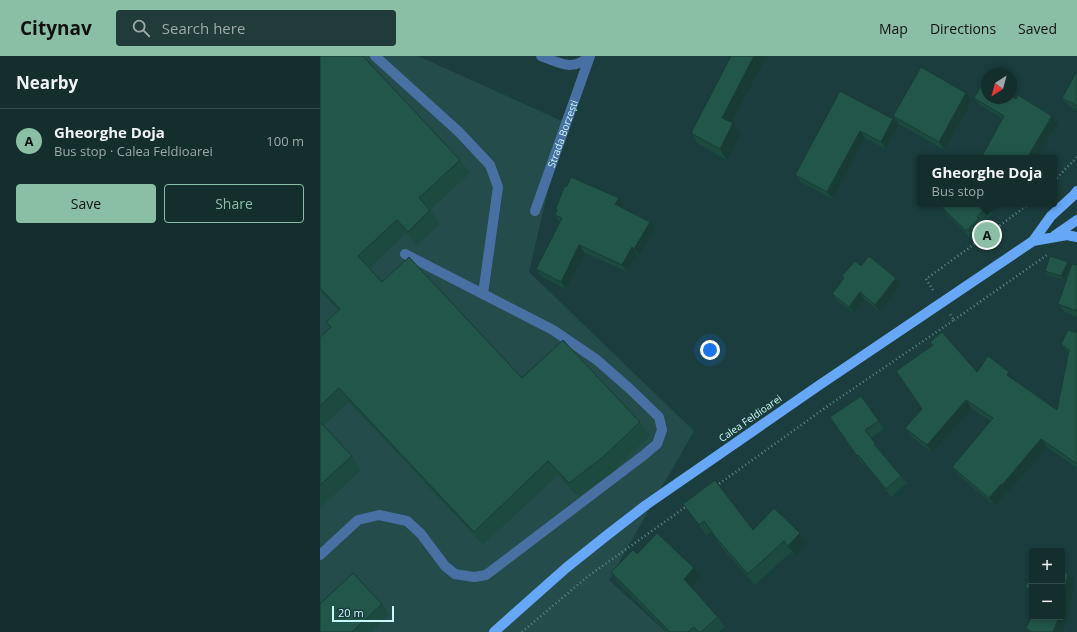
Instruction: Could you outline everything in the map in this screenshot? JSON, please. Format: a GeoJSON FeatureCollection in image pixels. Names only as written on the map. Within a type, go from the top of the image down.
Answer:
{"type":"FeatureCollection","features":[{"type":"Feature","properties":{"kind":"main road","name":"Calea Feldioarei"},"geometry":{"type":"LineString","coordinates":[[494,632],[578,559],[646,505],[818,386],[1033,241],[1051,216],[1077,191]]}},
{"type":"Feature","properties":{"kind":"main road","name":"Calea Feldioarei"},"geometry":{"type":"LineString","coordinates":[[1033,241],[1052,237],[1077,220]]}},
{"type":"Feature","properties":{"kind":"main road"},"geometry":{"type":"LineString","coordinates":[[1052,237],[1067,235],[1077,237]]}},
{"type":"Feature","properties":{"kind":"street"},"geometry":{"type":"LineString","coordinates":[[375,56],[459,132],[490,165],[498,187],[483,294]]}},
{"type":"Feature","properties":{"kind":"street"},"geometry":{"type":"LineString","coordinates":[[542,56],[567,65],[577,64],[590,56]]}},
{"type":"Feature","properties":{"kind":"street","name":"Strada Borzești"},"geometry":{"type":"LineString","coordinates":[[535,211],[590,56]]}},
{"type":"Feature","properties":{"kind":"street"},"geometry":{"type":"LineString","coordinates":[[320,555],[358,520],[379,515],[407,520],[421,534],[445,566],[455,574],[474,577],[486,575],[644,455],[657,444],[662,430],[659,417],[597,360],[553,330],[405,254]]}},
{"type":"Feature","properties":{"kind":"path"},"geometry":{"type":"LineString","coordinates":[[1057,179],[1077,157]]}},
{"type":"Feature","properties":{"kind":"path"},"geometry":{"type":"LineString","coordinates":[[954,320],[1050,252]]}},
{"type":"Feature","properties":{"kind":"shaded area"},"geometry":{"type":"Polygon","coordinates":[[[320,56],[418,56],[564,122],[529,272],[694,431],[609,580],[666,632],[320,632],[320,56]]]}},
{"type":"Feature","properties":{"kind":"building"},"geometry":{"type":"Polygon","coordinates":[[[320,56],[363,56],[460,160],[419,198],[430,210],[408,232],[397,220],[358,256],[382,282],[409,257],[522,378],[563,340],[640,422],[603,457],[569,483],[548,461],[474,532],[339,388],[320,406],[320,337],[331,327],[326,322],[340,309],[320,288],[320,56]]]}},
{"type":"Feature","properties":{"kind":"building"},"geometry":{"type":"Polygon","coordinates":[[[731,56],[754,56],[722,118],[733,123],[720,149],[691,133],[731,56]]]}},
{"type":"Feature","properties":{"kind":"building"},"geometry":{"type":"Polygon","coordinates":[[[921,67],[966,93],[939,142],[893,116],[921,67]]]}},
{"type":"Feature","properties":{"kind":"building"},"geometry":{"type":"Polygon","coordinates":[[[1076,73],[1077,74],[1077,106],[1062,98],[1076,73]]]}},
{"type":"Feature","properties":{"kind":"building"},"geometry":{"type":"Polygon","coordinates":[[[981,87],[981,102],[974,98],[981,87]]]}},
{"type":"Feature","properties":{"kind":"building"},"geometry":{"type":"Polygon","coordinates":[[[840,91],[893,119],[881,142],[860,131],[827,192],[795,175],[840,91]]]}},
{"type":"Feature","properties":{"kind":"building"},"geometry":{"type":"Polygon","coordinates":[[[1018,95],[1052,116],[1029,155],[983,155],[1004,116],[984,104],[1017,104],[1018,95]]]}},
{"type":"Feature","properties":{"kind":"building"},"geometry":{"type":"Polygon","coordinates":[[[571,177],[619,198],[615,204],[650,222],[634,249],[632,247],[622,265],[579,245],[561,282],[536,269],[562,218],[555,215],[557,210],[556,208],[564,187],[567,186],[571,177]]]}},
{"type":"Feature","properties":{"kind":"building"},"geometry":{"type":"Polygon","coordinates":[[[942,207],[987,207],[977,217],[979,219],[966,231],[942,207]]]}},
{"type":"Feature","properties":{"kind":"building"},"geometry":{"type":"Polygon","coordinates":[[[869,256],[896,278],[875,305],[860,292],[849,307],[832,294],[844,278],[842,276],[855,261],[861,266],[869,256]]]}},
{"type":"Feature","properties":{"kind":"building"},"geometry":{"type":"Polygon","coordinates":[[[1050,256],[1068,262],[1061,276],[1045,271],[1050,256]]]}},
{"type":"Feature","properties":{"kind":"building"},"geometry":{"type":"Polygon","coordinates":[[[1072,264],[1077,265],[1077,311],[1058,304],[1072,264]]]}},
{"type":"Feature","properties":{"kind":"building"},"geometry":{"type":"Polygon","coordinates":[[[1068,330],[1077,333],[1077,464],[1041,439],[989,498],[952,467],[993,418],[966,400],[927,445],[905,428],[922,409],[896,371],[933,345],[930,342],[942,332],[977,372],[988,356],[1009,372],[1007,375],[1057,410],[1069,350],[1061,344],[1068,330]]]}},
{"type":"Feature","properties":{"kind":"building"},"geometry":{"type":"Polygon","coordinates":[[[861,396],[879,421],[865,430],[875,443],[874,444],[901,476],[886,489],[858,455],[857,456],[830,417],[861,396]]]}},
{"type":"Feature","properties":{"kind":"building"},"geometry":{"type":"Polygon","coordinates":[[[320,422],[352,456],[320,485],[320,422]]]}},
{"type":"Feature","properties":{"kind":"building"},"geometry":{"type":"Polygon","coordinates":[[[715,480],[753,530],[774,508],[800,533],[788,546],[784,541],[748,574],[717,539],[704,521],[699,525],[683,504],[715,480]]]}},
{"type":"Feature","properties":{"kind":"building"},"geometry":{"type":"Polygon","coordinates":[[[657,533],[694,568],[684,579],[718,617],[701,632],[698,632],[694,627],[688,632],[670,632],[611,572],[633,550],[637,554],[657,533]]]}},
{"type":"Feature","properties":{"kind":"building"},"geometry":{"type":"Polygon","coordinates":[[[1065,572],[1068,573],[1065,590],[1065,572]]]}},
{"type":"Feature","properties":{"kind":"building"},"geometry":{"type":"Polygon","coordinates":[[[353,573],[382,604],[352,632],[320,632],[320,604],[353,573]]]}},
{"type":"Feature","properties":{"kind":"building"},"geometry":{"type":"Polygon","coordinates":[[[1029,581],[1029,589],[1025,586],[1029,581]]]}},
{"type":"Feature","properties":{"kind":"building"},"geometry":{"type":"Polygon","coordinates":[[[1030,620],[1058,620],[1053,632],[1031,632],[1026,628],[1030,620]]]}},
{"type":"Feature","properties":{"kind":"place","name":"Gheorghe Doja"},"geometry":{"type":"Point","coordinates":[987,235]}}]}
